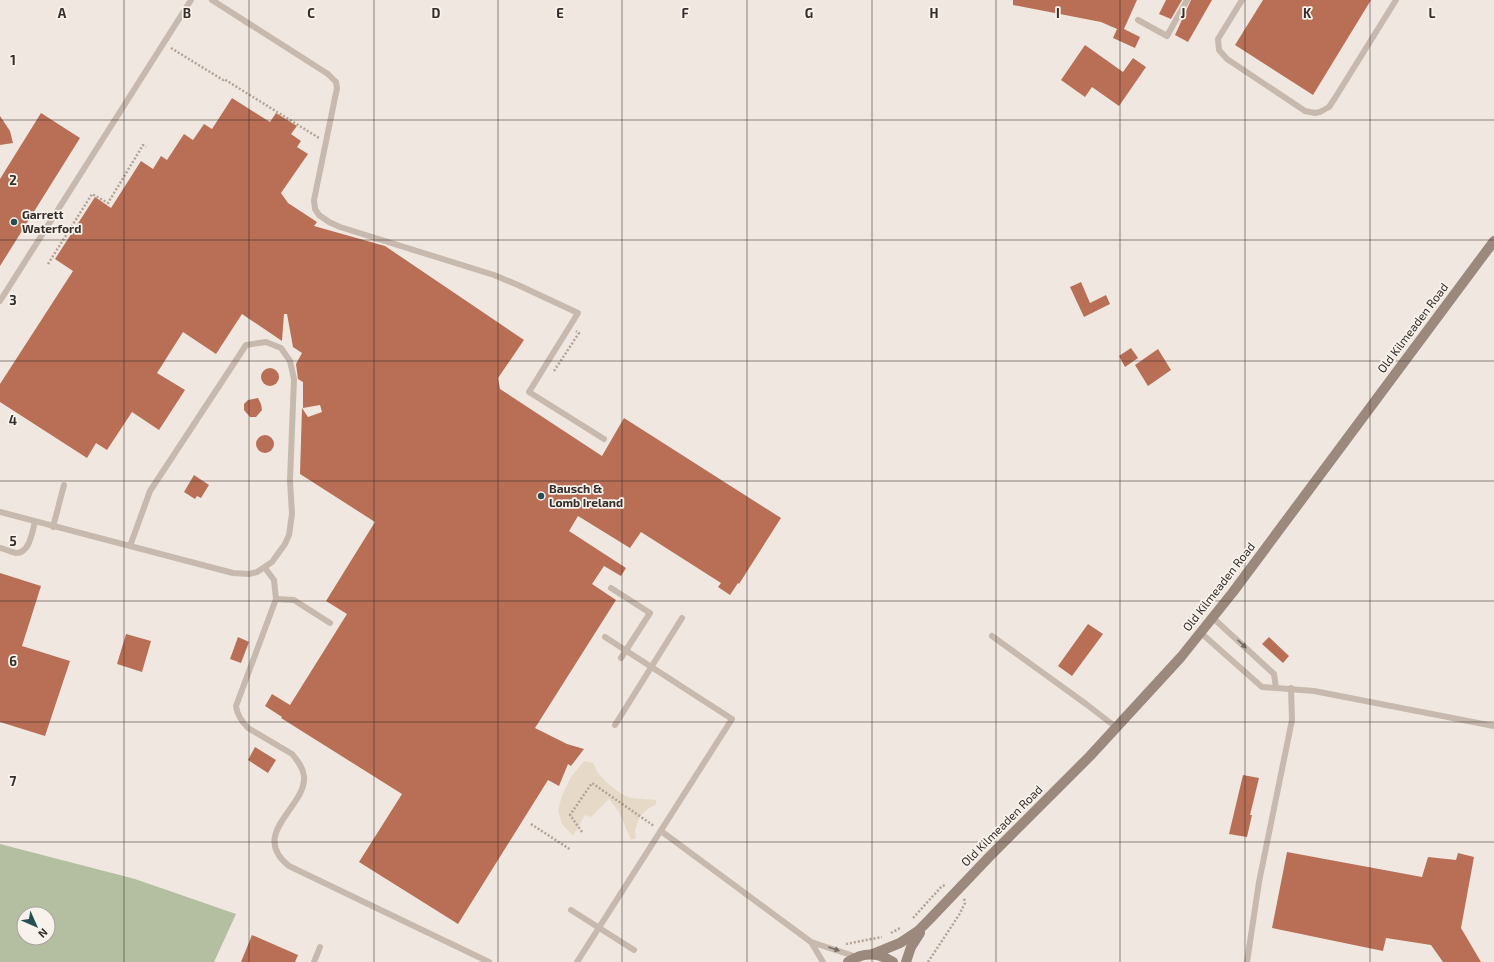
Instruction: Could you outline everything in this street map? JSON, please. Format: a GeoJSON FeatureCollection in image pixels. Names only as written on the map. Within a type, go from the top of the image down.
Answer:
{"type":"FeatureCollection","features":[{"type":"Feature","properties":{"kind":"street","name":"Old Kilmeaden Road"},"geometry":{"type":"LineString","coordinates":[[906,962],[915,940],[930,920],[985,861],[1117,728],[1201,633],[1494,242]]}},
{"type":"Feature","properties":{"kind":"street","name":"Old Kilmeaden Road"},"geometry":{"type":"LineString","coordinates":[[853,959],[865,954],[873,954],[900,943],[930,920]]}},
{"type":"Feature","properties":{"kind":"street"},"geometry":{"type":"LineString","coordinates":[[873,954],[887,958],[893,962]]}},
{"type":"Feature","properties":{"kind":"lane"},"geometry":{"type":"LineString","coordinates":[[0,301],[191,0]]}},
{"type":"Feature","properties":{"kind":"lane"},"geometry":{"type":"LineString","coordinates":[[212,0],[334,79],[337,88],[314,204],[316,211],[325,219],[354,233],[508,280],[578,313],[529,392],[604,438]]}},
{"type":"Feature","properties":{"kind":"lane"},"geometry":{"type":"LineString","coordinates":[[1138,20],[1167,36],[1187,0]]}},
{"type":"Feature","properties":{"kind":"lane"},"geometry":{"type":"LineString","coordinates":[[1242,0],[1220,36],[1218,42],[1219,50],[1223,56],[1300,108],[1315,113],[1325,110],[1332,103],[1396,0]]}},
{"type":"Feature","properties":{"kind":"lane"},"geometry":{"type":"LineString","coordinates":[[0,512],[237,574],[249,574],[265,568],[272,562],[285,544],[291,525],[290,480],[294,379],[290,361],[281,348],[266,342],[246,345],[150,491],[130,546]]}},
{"type":"Feature","properties":{"kind":"lane"},"geometry":{"type":"LineString","coordinates":[[54,527],[64,485]]}},
{"type":"Feature","properties":{"kind":"lane"},"geometry":{"type":"LineString","coordinates":[[0,548],[16,552],[22,551],[28,545],[35,522]]}},
{"type":"Feature","properties":{"kind":"lane"},"geometry":{"type":"LineString","coordinates":[[265,568],[274,580],[276,599],[236,706],[236,713],[248,728],[292,754],[298,760],[304,775],[302,788],[275,835],[277,852],[282,860],[289,866],[489,962]]}},
{"type":"Feature","properties":{"kind":"lane"},"geometry":{"type":"LineString","coordinates":[[611,588],[650,612],[621,658]]}},
{"type":"Feature","properties":{"kind":"lane"},"geometry":{"type":"LineString","coordinates":[[276,599],[294,600],[330,623]]}},
{"type":"Feature","properties":{"kind":"lane"},"geometry":{"type":"LineString","coordinates":[[616,725],[682,618]]}},
{"type":"Feature","properties":{"kind":"lane"},"geometry":{"type":"LineString","coordinates":[[1213,618],[1274,674],[1276,688]]}},
{"type":"Feature","properties":{"kind":"lane"},"geometry":{"type":"LineString","coordinates":[[1201,633],[1262,687],[1314,690],[1494,726]]}},
{"type":"Feature","properties":{"kind":"lane"},"geometry":{"type":"LineString","coordinates":[[992,636],[1117,728]]}},
{"type":"Feature","properties":{"kind":"lane"},"geometry":{"type":"LineString","coordinates":[[577,962],[662,831],[732,718],[605,637]]}},
{"type":"Feature","properties":{"kind":"lane"},"geometry":{"type":"LineString","coordinates":[[1247,962],[1259,882],[1292,720],[1291,688]]}},
{"type":"Feature","properties":{"kind":"lane"},"geometry":{"type":"LineString","coordinates":[[662,831],[811,942],[840,951],[853,959]]}},
{"type":"Feature","properties":{"kind":"lane"},"geometry":{"type":"LineString","coordinates":[[571,910],[634,950]]}},
{"type":"Feature","properties":{"kind":"lane"},"geometry":{"type":"LineString","coordinates":[[811,942],[823,962]]}},
{"type":"Feature","properties":{"kind":"lane"},"geometry":{"type":"LineString","coordinates":[[314,962],[320,947]]}},
{"type":"Feature","properties":{"kind":"path"},"geometry":{"type":"LineString","coordinates":[[164,44],[326,142]]}},
{"type":"Feature","properties":{"kind":"path"},"geometry":{"type":"LineString","coordinates":[[48,264],[92,194],[108,203],[143,145],[146,147]]}},
{"type":"Feature","properties":{"kind":"path"},"geometry":{"type":"LineString","coordinates":[[582,832],[570,815],[592,783],[662,831]]}},
{"type":"Feature","properties":{"kind":"path"},"geometry":{"type":"LineString","coordinates":[[531,824],[571,850]]}},
{"type":"Feature","properties":{"kind":"path"},"geometry":{"type":"LineString","coordinates":[[911,921],[942,886]]}},
{"type":"Feature","properties":{"kind":"path"},"geometry":{"type":"LineString","coordinates":[[928,962],[959,915]]}},
{"type":"Feature","properties":{"kind":"path"},"geometry":{"type":"LineString","coordinates":[[840,951],[848,943],[887,936],[903,926]]}},
{"type":"Feature","properties":{"kind":"green space"},"geometry":{"type":"Polygon","coordinates":[[[0,844],[135,879],[236,914],[214,962],[0,962],[0,844]]]}},
{"type":"Feature","properties":{"kind":"shaded area"},"geometry":{"type":"Polygon","coordinates":[[[584,761],[593,763],[598,773],[606,782],[620,793],[631,798],[656,800],[656,805],[649,808],[640,816],[635,830],[636,838],[631,840],[619,812],[609,799],[591,817],[585,815],[573,836],[562,824],[558,810],[562,796],[571,777],[584,761]]]}},
{"type":"Feature","properties":{"kind":"building"},"geometry":{"type":"Polygon","coordinates":[[[1013,0],[1137,0],[1124,29],[1140,37],[1135,48],[1113,38],[1117,29],[1101,22],[1013,5],[1013,0]]]}},
{"type":"Feature","properties":{"kind":"building"},"geometry":{"type":"Polygon","coordinates":[[[1166,0],[1182,0],[1171,19],[1159,14],[1166,0]]]}},
{"type":"Feature","properties":{"kind":"building"},"geometry":{"type":"Polygon","coordinates":[[[1191,0],[1212,0],[1188,42],[1175,35],[1191,0]]]}},
{"type":"Feature","properties":{"kind":"building"},"geometry":{"type":"Polygon","coordinates":[[[1263,0],[1371,0],[1313,95],[1235,45],[1263,0]]]}},
{"type":"Feature","properties":{"kind":"building"},"geometry":{"type":"Polygon","coordinates":[[[1085,45],[1123,72],[1133,58],[1146,67],[1119,106],[1092,87],[1085,97],[1061,80],[1085,45]]]}},
{"type":"Feature","properties":{"kind":"building","name":"Bausch & Lomb Ireland"},"geometry":{"type":"Polygon","coordinates":[[[232,98],[270,122],[276,113],[297,126],[291,134],[301,141],[297,147],[308,154],[281,193],[288,203],[317,222],[314,226],[385,246],[524,340],[498,378],[500,389],[602,456],[624,418],[781,518],[739,584],[738,583],[730,595],[718,587],[721,583],[641,532],[630,548],[578,516],[569,531],[626,568],[621,576],[604,566],[592,584],[616,600],[535,728],[567,744],[584,749],[571,766],[568,764],[559,786],[548,780],[458,924],[359,862],[402,794],[281,718],[282,717],[265,706],[272,694],[290,705],[347,614],[326,601],[375,522],[300,474],[302,408],[308,417],[322,412],[320,405],[303,408],[303,382],[298,379],[296,364],[302,353],[293,347],[287,314],[284,314],[282,341],[242,314],[216,354],[183,332],[157,373],[185,390],[159,430],[132,412],[107,450],[96,443],[87,458],[0,402],[0,384],[73,271],[55,259],[95,197],[111,208],[141,161],[153,169],[161,156],[167,160],[184,134],[193,140],[204,124],[212,129],[232,98]]]}},
{"type":"Feature","properties":{"kind":"building","name":"Garrett Waterford"},"geometry":{"type":"Polygon","coordinates":[[[41,113],[80,138],[0,266],[0,179],[41,113]]]}},
{"type":"Feature","properties":{"kind":"building"},"geometry":{"type":"Polygon","coordinates":[[[0,116],[10,131],[13,143],[0,145],[0,116]]]}},
{"type":"Feature","properties":{"kind":"building"},"geometry":{"type":"Polygon","coordinates":[[[1081,282],[1090,303],[1106,295],[1110,304],[1084,317],[1070,287],[1081,282]]]}},
{"type":"Feature","properties":{"kind":"building"},"geometry":{"type":"Polygon","coordinates":[[[1131,348],[1138,358],[1125,367],[1119,356],[1131,348]]]}},
{"type":"Feature","properties":{"kind":"building"},"geometry":{"type":"Polygon","coordinates":[[[1158,349],[1171,370],[1148,386],[1135,365],[1158,349]]]}},
{"type":"Feature","properties":{"kind":"building"},"geometry":{"type":"Polygon","coordinates":[[[266,368],[274,368],[279,373],[277,384],[274,386],[266,386],[261,381],[261,373],[266,368]]]}},
{"type":"Feature","properties":{"kind":"building"},"geometry":{"type":"Polygon","coordinates":[[[258,398],[262,410],[256,417],[250,417],[244,410],[244,404],[248,400],[258,398]]]}},
{"type":"Feature","properties":{"kind":"building"},"geometry":{"type":"Polygon","coordinates":[[[261,435],[269,435],[274,440],[272,451],[269,453],[261,453],[256,448],[256,440],[261,435]]]}},
{"type":"Feature","properties":{"kind":"building"},"geometry":{"type":"Polygon","coordinates":[[[194,475],[209,485],[201,498],[197,496],[195,499],[184,492],[194,475]]]}},
{"type":"Feature","properties":{"kind":"building"},"geometry":{"type":"Polygon","coordinates":[[[0,573],[41,586],[22,646],[70,661],[45,736],[0,722],[0,573]]]}},
{"type":"Feature","properties":{"kind":"building"},"geometry":{"type":"Polygon","coordinates":[[[1088,624],[1103,634],[1072,676],[1058,666],[1088,624]]]}},
{"type":"Feature","properties":{"kind":"building"},"geometry":{"type":"Polygon","coordinates":[[[126,634],[151,641],[142,672],[117,664],[126,634]]]}},
{"type":"Feature","properties":{"kind":"building"},"geometry":{"type":"Polygon","coordinates":[[[238,637],[249,642],[241,663],[230,659],[238,637]]]}},
{"type":"Feature","properties":{"kind":"building"},"geometry":{"type":"Polygon","coordinates":[[[1269,637],[1289,656],[1283,663],[1262,644],[1269,637]]]}},
{"type":"Feature","properties":{"kind":"building"},"geometry":{"type":"Polygon","coordinates":[[[255,747],[276,760],[268,773],[248,760],[255,747]]]}},
{"type":"Feature","properties":{"kind":"building"},"geometry":{"type":"Polygon","coordinates":[[[1243,775],[1259,778],[1250,815],[1252,815],[1247,837],[1229,834],[1243,775]]]}},
{"type":"Feature","properties":{"kind":"building"},"geometry":{"type":"Polygon","coordinates":[[[1287,852],[1422,877],[1428,857],[1456,860],[1458,853],[1474,857],[1461,928],[1481,962],[1443,962],[1431,945],[1386,938],[1383,951],[1272,928],[1287,852]]]}},
{"type":"Feature","properties":{"kind":"building"},"geometry":{"type":"Polygon","coordinates":[[[252,935],[298,955],[295,962],[241,962],[252,935]]]}},
{"type":"Feature","properties":{"kind":"place","name":"Garrett Waterford"},"geometry":{"type":"Point","coordinates":[14,222]}},
{"type":"Feature","properties":{"kind":"place","name":"Bausch & Lomb Ireland"},"geometry":{"type":"Point","coordinates":[541,496]}}]}
